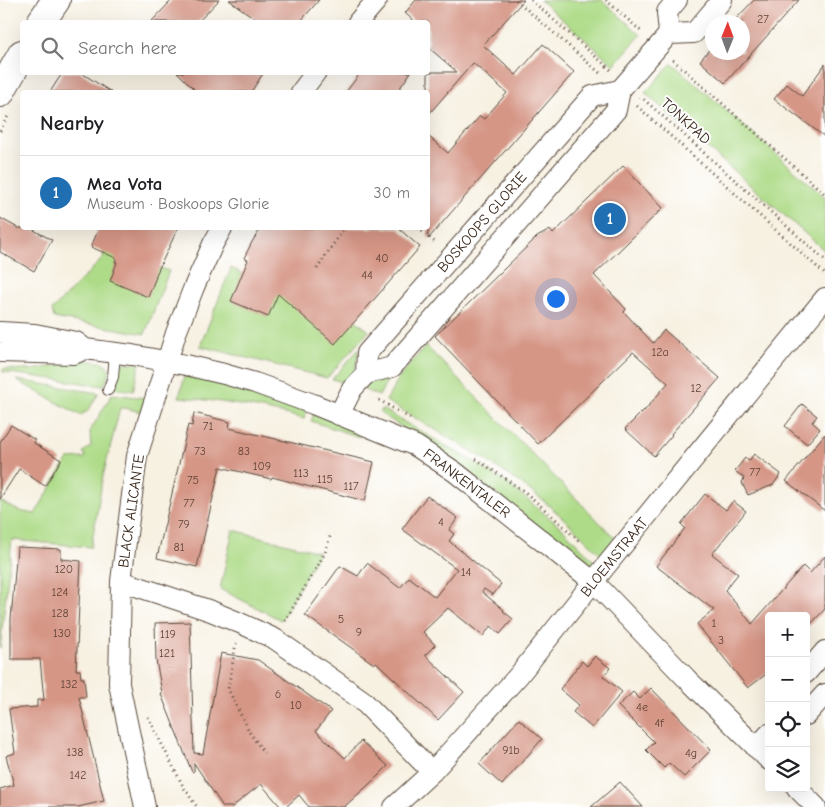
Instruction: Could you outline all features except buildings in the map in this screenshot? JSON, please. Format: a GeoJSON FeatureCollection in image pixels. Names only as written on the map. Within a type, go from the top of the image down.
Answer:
{"type":"FeatureCollection","features":[{"type":"Feature","properties":{"kind":"main road"},"geometry":{"type":"LineString","coordinates":[[42,20],[56,0]]}},
{"type":"Feature","properties":{"kind":"main road"},"geometry":{"type":"LineString","coordinates":[[0,93],[20,58]]}},
{"type":"Feature","properties":{"kind":"street"},"geometry":{"type":"LineString","coordinates":[[360,20],[377,0]]}},
{"type":"Feature","properties":{"kind":"street"},"geometry":{"type":"LineString","coordinates":[[677,0],[667,12],[663,41],[694,33],[722,0]]}},
{"type":"Feature","properties":{"kind":"street","name":"BOSKOOPS GLORIE"},"geometry":{"type":"LineString","coordinates":[[623,87],[592,96],[367,353],[366,374],[392,367],[616,110],[623,87],[663,41]]}},
{"type":"Feature","properties":{"kind":"street"},"geometry":{"type":"LineString","coordinates":[[302,90],[314,75]]}},
{"type":"Feature","properties":{"kind":"street","name":"BLACK ALICANTE"},"geometry":{"type":"LineString","coordinates":[[145,807],[118,684],[121,581],[137,456],[176,333],[194,287],[221,230]]}},
{"type":"Feature","properties":{"kind":"street","name":"BLOEMSTRAAT"},"geometry":{"type":"LineString","coordinates":[[394,807],[432,772],[519,675],[825,298]]}},
{"type":"Feature","properties":{"kind":"street","name":"FRANKENTALER"},"geometry":{"type":"LineString","coordinates":[[0,332],[28,334],[76,342],[85,349],[167,361],[255,383],[313,404],[416,446],[455,472],[594,582],[686,678],[765,747]]}},
{"type":"Feature","properties":{"kind":"street","name":"FRANKENTALER"},"geometry":{"type":"LineString","coordinates":[[0,352],[74,354],[85,349]]}},
{"type":"Feature","properties":{"kind":"street"},"geometry":{"type":"LineString","coordinates":[[339,415],[352,389],[366,374]]}},
{"type":"Feature","properties":{"kind":"street"},"geometry":{"type":"LineString","coordinates":[[121,581],[202,608],[275,639],[362,700],[432,772]]}},
{"type":"Feature","properties":{"kind":"street"},"geometry":{"type":"LineString","coordinates":[[810,669],[825,652]]}},
{"type":"Feature","properties":{"kind":"street"},"geometry":{"type":"LineString","coordinates":[[810,711],[825,694]]}},
{"type":"Feature","properties":{"kind":"street"},"geometry":{"type":"LineString","coordinates":[[801,792],[816,807]]}},
{"type":"Feature","properties":{"kind":"lane"},"geometry":{"type":"LineString","coordinates":[[108,390],[112,381],[115,353]]}},
{"type":"Feature","properties":{"kind":"path"},"geometry":{"type":"LineString","coordinates":[[516,0],[623,87],[825,274]]}},
{"type":"Feature","properties":{"kind":"path","name":"TONKPAD"},"geometry":{"type":"LineString","coordinates":[[531,0],[623,87],[825,260]]}},
{"type":"Feature","properties":{"kind":"path"},"geometry":{"type":"LineString","coordinates":[[606,0],[663,41],[825,194]]}},
{"type":"Feature","properties":{"kind":"path"},"geometry":{"type":"LineString","coordinates":[[317,269],[343,230]]}},
{"type":"Feature","properties":{"kind":"path"},"geometry":{"type":"LineString","coordinates":[[275,639],[325,553],[331,533]]}},
{"type":"Feature","properties":{"kind":"path"},"geometry":{"type":"LineString","coordinates":[[240,623],[228,689],[250,733],[264,753]]}},
{"type":"Feature","properties":{"kind":"path"},"geometry":{"type":"LineString","coordinates":[[144,709],[184,788],[197,807]]}},
{"type":"Feature","properties":{"kind":"green space"},"geometry":{"type":"Polygon","coordinates":[[[540,0],[602,0],[641,35],[614,65],[540,0]]]}},
{"type":"Feature","properties":{"kind":"green space"},"geometry":{"type":"Polygon","coordinates":[[[672,63],[825,197],[825,251],[645,93],[672,63]]]}},
{"type":"Feature","properties":{"kind":"green space"},"geometry":{"type":"Polygon","coordinates":[[[104,249],[169,271],[145,334],[54,318],[52,310],[103,258],[104,249]]]}},
{"type":"Feature","properties":{"kind":"green space"},"geometry":{"type":"Polygon","coordinates":[[[231,268],[305,305],[315,288],[369,331],[327,378],[200,346],[231,268]]]}},
{"type":"Feature","properties":{"kind":"green space"},"geometry":{"type":"Polygon","coordinates":[[[426,346],[615,538],[601,555],[553,509],[500,469],[386,401],[400,376],[426,346]]]}},
{"type":"Feature","properties":{"kind":"green space"},"geometry":{"type":"Polygon","coordinates":[[[359,349],[355,370],[345,383],[332,379],[359,349]]]}},
{"type":"Feature","properties":{"kind":"green space"},"geometry":{"type":"Polygon","coordinates":[[[76,360],[98,362],[107,366],[109,371],[108,377],[103,386],[3,372],[3,369],[33,370],[76,360]]]}},
{"type":"Feature","properties":{"kind":"green space"},"geometry":{"type":"Polygon","coordinates":[[[126,362],[140,364],[133,391],[115,388],[120,366],[126,362]]]}},
{"type":"Feature","properties":{"kind":"green space"},"geometry":{"type":"Polygon","coordinates":[[[392,371],[379,396],[362,389],[368,382],[392,371]]]}},
{"type":"Feature","properties":{"kind":"green space"},"geometry":{"type":"Polygon","coordinates":[[[185,375],[237,387],[307,411],[304,419],[242,405],[179,397],[185,375]]]}},
{"type":"Feature","properties":{"kind":"green space"},"geometry":{"type":"Polygon","coordinates":[[[16,380],[99,393],[88,411],[80,415],[16,380]]]}},
{"type":"Feature","properties":{"kind":"green space"},"geometry":{"type":"Polygon","coordinates":[[[112,394],[145,398],[141,412],[120,408],[103,476],[91,547],[12,540],[0,648],[0,501],[19,511],[35,514],[68,459],[86,457],[83,452],[91,446],[90,431],[112,394]]]}},
{"type":"Feature","properties":{"kind":"green space"},"geometry":{"type":"Polygon","coordinates":[[[382,409],[507,483],[562,528],[600,567],[596,571],[444,454],[380,413],[382,409]]]}},
{"type":"Feature","properties":{"kind":"green space"},"geometry":{"type":"Polygon","coordinates":[[[314,413],[361,432],[359,437],[311,421],[314,413]]]}},
{"type":"Feature","properties":{"kind":"green space"},"geometry":{"type":"Polygon","coordinates":[[[233,530],[319,552],[281,620],[220,589],[233,530]]]}},
{"type":"Feature","properties":{"kind":"place","name":"Mea Vota"},"geometry":{"type":"Point","coordinates":[610,219]}}]}
